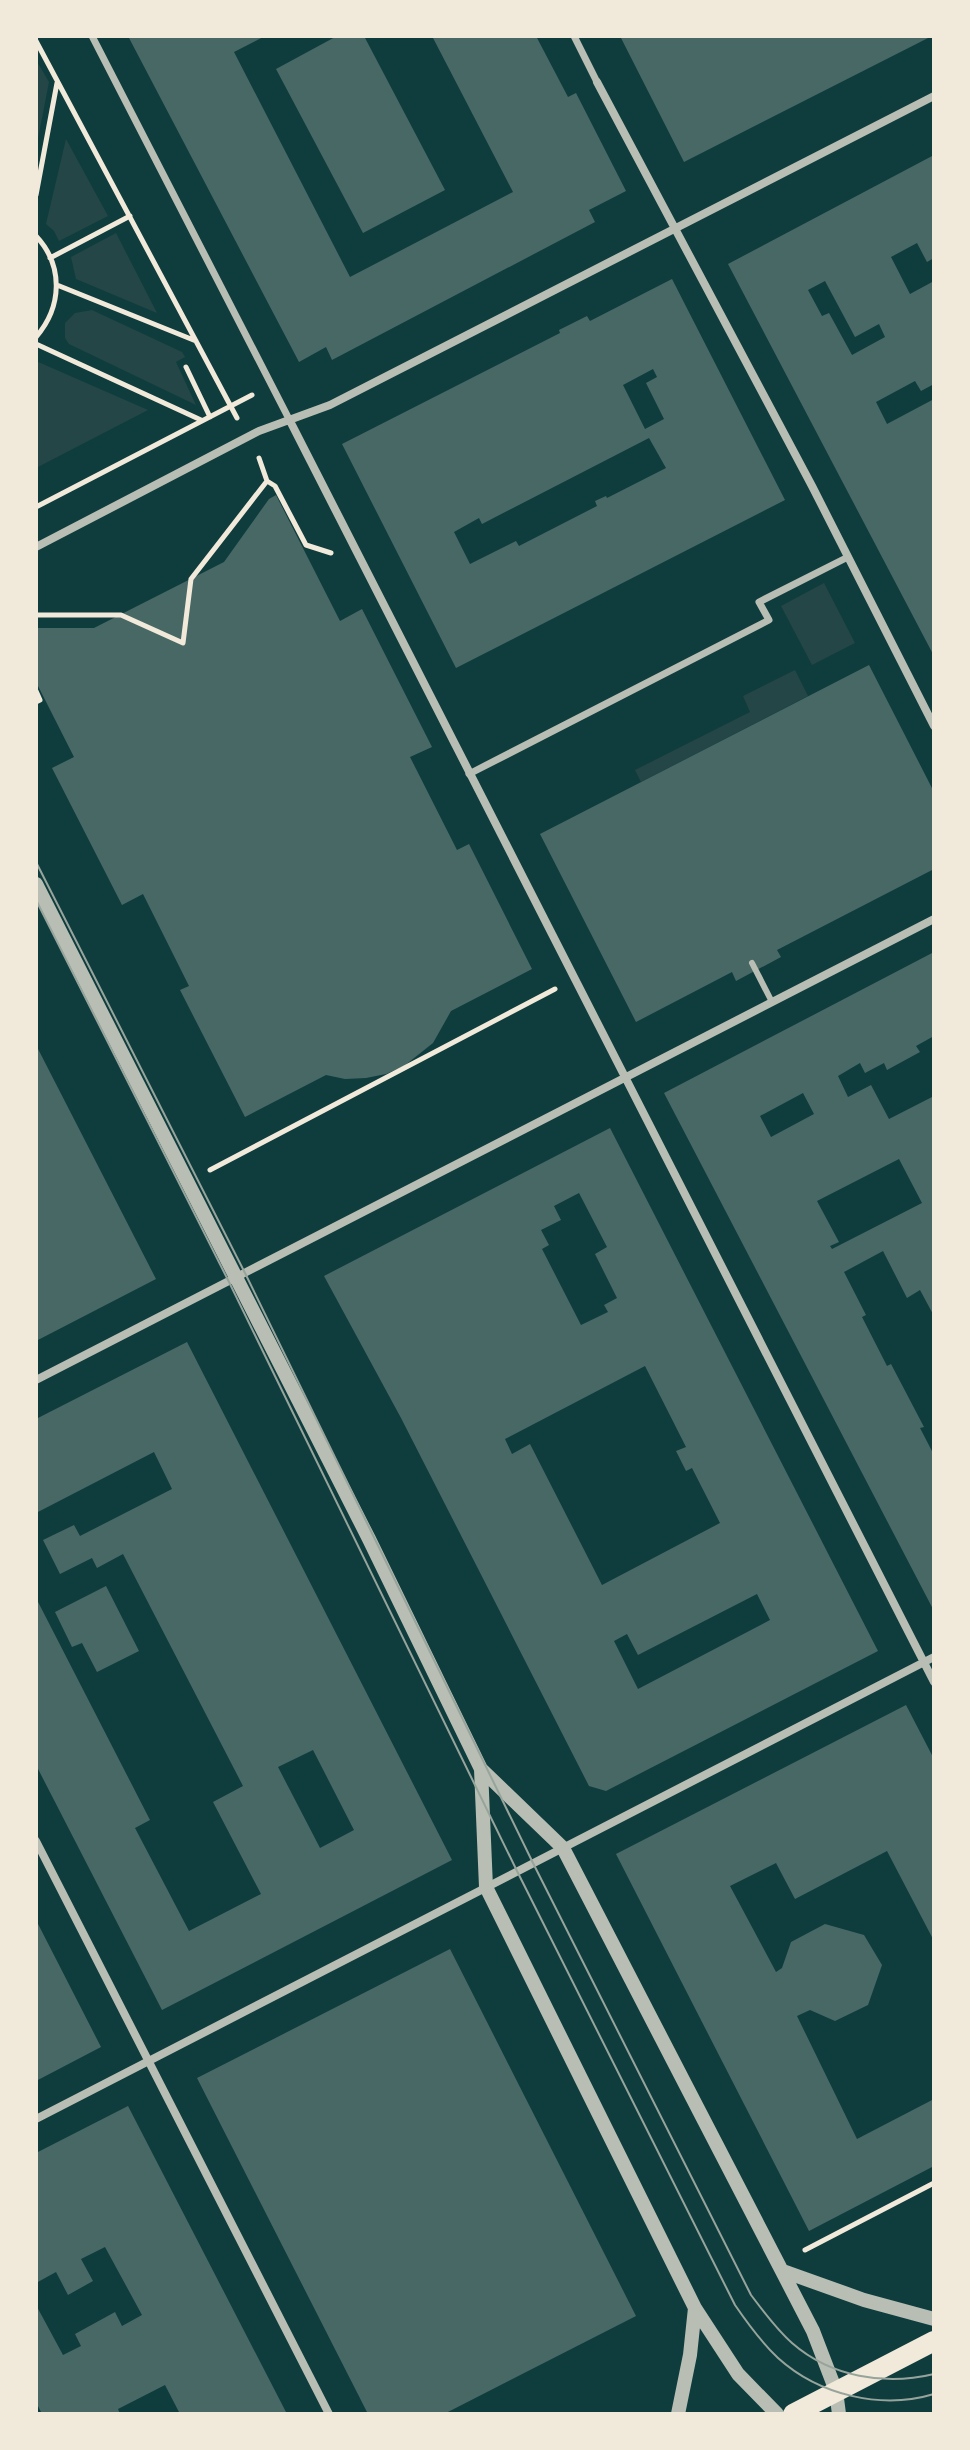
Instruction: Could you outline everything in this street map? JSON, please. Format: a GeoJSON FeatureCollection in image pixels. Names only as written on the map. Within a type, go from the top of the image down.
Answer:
{"type":"FeatureCollection","features":[{"type":"Feature","properties":{"kind":"main road"},"geometry":{"type":"LineString","coordinates":[[793,2414],[934,2341]]}},
{"type":"Feature","properties":{"kind":"street"},"geometry":{"type":"LineString","coordinates":[[92,36],[278,394],[934,1682]]}},
{"type":"Feature","properties":{"kind":"street"},"geometry":{"type":"LineString","coordinates":[[574,36],[934,726]]}},
{"type":"Feature","properties":{"kind":"street"},"geometry":{"type":"LineString","coordinates":[[36,547],[248,437],[330,405],[934,96]]}},
{"type":"Feature","properties":{"kind":"street"},"geometry":{"type":"LineString","coordinates":[[469,774],[769,620],[759,602],[848,557]]}},
{"type":"Feature","properties":{"kind":"street"},"geometry":{"type":"LineString","coordinates":[[36,884],[481,1769],[563,1848],[813,2331],[836,2391],[839,2414]]}},
{"type":"Feature","properties":{"kind":"street"},"geometry":{"type":"LineString","coordinates":[[36,1380],[934,919]]}},
{"type":"Feature","properties":{"kind":"street"},"geometry":{"type":"LineString","coordinates":[[36,2119],[934,1657]]}},
{"type":"Feature","properties":{"kind":"street"},"geometry":{"type":"LineString","coordinates":[[481,1769],[486,1887],[695,2308],[738,2374],[777,2414]]}},
{"type":"Feature","properties":{"kind":"street"},"geometry":{"type":"LineString","coordinates":[[36,1841],[329,2414]]}},
{"type":"Feature","properties":{"kind":"street"},"geometry":{"type":"LineString","coordinates":[[781,2267],[864,2300],[934,2319]]}},
{"type":"Feature","properties":{"kind":"street"},"geometry":{"type":"LineString","coordinates":[[678,2414],[688,2367],[695,2308]]}},
{"type":"Feature","properties":{"kind":"lane"},"geometry":{"type":"LineString","coordinates":[[752,963],[772,1002]]}},
{"type":"Feature","properties":{"kind":"path"},"geometry":{"type":"LineString","coordinates":[[36,41],[248,437]]}},
{"type":"Feature","properties":{"kind":"path"},"geometry":{"type":"LineString","coordinates":[[36,195],[58,82]]}},
{"type":"Feature","properties":{"kind":"path"},"geometry":{"type":"LineString","coordinates":[[50,258],[130,216]]}},
{"type":"Feature","properties":{"kind":"path"},"geometry":{"type":"LineString","coordinates":[[36,236],[50,258],[57,285],[55,306],[46,326],[36,337]]}},
{"type":"Feature","properties":{"kind":"path"},"geometry":{"type":"LineString","coordinates":[[57,285],[197,341]]}},
{"type":"Feature","properties":{"kind":"path"},"geometry":{"type":"LineString","coordinates":[[36,344],[202,421]]}},
{"type":"Feature","properties":{"kind":"path"},"geometry":{"type":"LineString","coordinates":[[186,367],[210,417]]}},
{"type":"Feature","properties":{"kind":"path"},"geometry":{"type":"LineString","coordinates":[[36,507],[271,385]]}},
{"type":"Feature","properties":{"kind":"path"},"geometry":{"type":"LineString","coordinates":[[36,615],[121,615],[183,643],[191,579],[267,481],[265,469]]}},
{"type":"Feature","properties":{"kind":"path"},"geometry":{"type":"LineString","coordinates":[[267,481],[275,486],[306,545],[302,546]]}},
{"type":"Feature","properties":{"kind":"path"},"geometry":{"type":"LineString","coordinates":[[36,691],[40,700],[36,702]]}},
{"type":"Feature","properties":{"kind":"path"},"geometry":{"type":"LineString","coordinates":[[187,1179],[210,1170],[552,993],[570,971]]}},
{"type":"Feature","properties":{"kind":"path"},"geometry":{"type":"LineString","coordinates":[[781,2267],[934,2183]]}},
{"type":"Feature","properties":{"kind":"shaded area"},"geometry":{"type":"Polygon","coordinates":[[[36,60],[49,82],[36,149],[36,60]]]}},
{"type":"Feature","properties":{"kind":"shaded area"},"geometry":{"type":"Polygon","coordinates":[[[66,139],[108,216],[59,241],[46,224],[66,139]]]}},
{"type":"Feature","properties":{"kind":"shaded area"},"geometry":{"type":"Polygon","coordinates":[[[116,233],[157,313],[76,279],[71,257],[116,233]]]}},
{"type":"Feature","properties":{"kind":"shaded area"},"geometry":{"type":"Polygon","coordinates":[[[92,310],[182,352],[185,357],[176,362],[196,405],[69,344],[65,338],[65,323],[75,313],[92,310]]]}},
{"type":"Feature","properties":{"kind":"shaded area"},"geometry":{"type":"Polygon","coordinates":[[[36,361],[148,410],[36,468],[36,361]]]}},
{"type":"Feature","properties":{"kind":"shaded area"},"geometry":{"type":"Polygon","coordinates":[[[824,583],[855,643],[812,665],[781,606],[824,583]]]}},
{"type":"Feature","properties":{"kind":"shaded area"},"geometry":{"type":"Polygon","coordinates":[[[795,670],[808,696],[641,782],[635,770],[750,712],[743,696],[795,670]]]}},
{"type":"Feature","properties":{"kind":"building"},"geometry":{"type":"Polygon","coordinates":[[[128,36],[265,36],[234,52],[350,277],[513,192],[432,36],[536,36],[568,97],[576,93],[626,191],[589,210],[595,222],[332,360],[326,347],[299,362],[128,36]]]}},
{"type":"Feature","properties":{"kind":"building"},"geometry":{"type":"Polygon","coordinates":[[[337,36],[364,36],[445,190],[363,233],[276,69],[337,36]]]}},
{"type":"Feature","properties":{"kind":"building"},"geometry":{"type":"Polygon","coordinates":[[[620,36],[932,36],[684,162],[620,36]]]}},
{"type":"Feature","properties":{"kind":"building"},"geometry":{"type":"Polygon","coordinates":[[[934,155],[934,258],[927,262],[917,243],[891,257],[910,294],[934,281],[934,384],[921,391],[915,381],[876,402],[887,424],[934,399],[934,656],[728,264],[934,155]],[[825,281],[808,290],[822,316],[829,313],[852,355],[885,337],[879,324],[855,337],[825,281]]]}},
{"type":"Feature","properties":{"kind":"building"},"geometry":{"type":"Polygon","coordinates":[[[672,279],[785,500],[456,668],[342,444],[560,333],[559,330],[587,316],[590,321],[672,279]],[[653,369],[623,385],[645,429],[664,419],[646,383],[657,377],[653,369]],[[649,438],[482,524],[479,518],[454,532],[470,564],[516,541],[519,546],[597,506],[595,501],[666,468],[649,438]]]}},
{"type":"Feature","properties":{"kind":"building"},"geometry":{"type":"Polygon","coordinates":[[[276,495],[340,621],[362,609],[432,747],[410,757],[457,850],[469,844],[532,969],[451,1011],[433,1043],[404,1066],[366,1078],[345,1079],[326,1075],[245,1117],[180,990],[189,986],[143,894],[122,905],[52,768],[74,757],[36,682],[36,628],[94,628],[224,562],[269,499],[276,495]]]}},
{"type":"Feature","properties":{"kind":"building"},"geometry":{"type":"Polygon","coordinates":[[[869,665],[934,792],[934,869],[777,950],[781,957],[736,981],[732,972],[636,1022],[540,834],[869,665]]]}},
{"type":"Feature","properties":{"kind":"building"},"geometry":{"type":"Polygon","coordinates":[[[934,952],[934,1036],[916,1046],[920,1052],[887,1070],[884,1063],[865,1073],[860,1063],[838,1076],[848,1097],[871,1085],[889,1119],[934,1096],[934,1316],[920,1290],[907,1298],[883,1251],[844,1272],[866,1315],[862,1317],[924,1427],[920,1428],[934,1455],[934,1611],[664,1093],[934,952]],[[803,1093],[760,1116],[771,1137],[814,1114],[803,1093]],[[899,1159],[817,1201],[839,1242],[830,1246],[832,1249],[922,1203],[899,1159]]]}},
{"type":"Feature","properties":{"kind":"building"},"geometry":{"type":"Polygon","coordinates":[[[36,1045],[156,1279],[36,1341],[36,1045]]]}},
{"type":"Feature","properties":{"kind":"building"},"geometry":{"type":"Polygon","coordinates":[[[610,1128],[878,1651],[606,1791],[589,1786],[401,1418],[324,1276],[610,1128]],[[579,1193],[554,1206],[561,1220],[541,1230],[549,1245],[542,1249],[581,1325],[608,1312],[604,1305],[617,1298],[595,1254],[607,1247],[579,1193]],[[645,1366],[505,1439],[512,1454],[530,1444],[602,1585],[720,1523],[692,1468],[686,1471],[676,1451],[686,1447],[645,1366]],[[757,1594],[638,1655],[627,1634],[614,1641],[638,1689],[770,1620],[757,1594]]]}},
{"type":"Feature","properties":{"kind":"building"},"geometry":{"type":"Polygon","coordinates":[[[187,1342],[452,1860],[162,2010],[36,1765],[36,1598],[150,1820],[135,1828],[189,1931],[261,1894],[213,1802],[243,1786],[123,1554],[97,1568],[92,1558],[60,1574],[43,1540],[74,1525],[80,1536],[172,1489],[154,1452],[36,1513],[36,1419],[187,1342]],[[313,1750],[278,1767],[320,1848],[354,1830],[313,1750]]]}},
{"type":"Feature","properties":{"kind":"building"},"geometry":{"type":"Polygon","coordinates":[[[106,1586],[139,1651],[97,1672],[82,1643],[72,1647],[55,1612],[106,1586]]]}},
{"type":"Feature","properties":{"kind":"building"},"geometry":{"type":"Polygon","coordinates":[[[906,1705],[934,1759],[934,1941],[887,1851],[795,1899],[776,1863],[730,1886],[776,1972],[782,1968],[791,1942],[825,1924],[864,1935],[882,1965],[868,2005],[835,2021],[810,2010],[797,2016],[857,2139],[934,2099],[934,2166],[809,2231],[616,1854],[906,1705]]]}},
{"type":"Feature","properties":{"kind":"building"},"geometry":{"type":"Polygon","coordinates":[[[36,1920],[101,2047],[36,2081],[36,1920]]]}},
{"type":"Feature","properties":{"kind":"building"},"geometry":{"type":"Polygon","coordinates":[[[450,1949],[636,2316],[444,2414],[368,2414],[197,2078],[450,1949]]]}},
{"type":"Feature","properties":{"kind":"building"},"geometry":{"type":"Polygon","coordinates":[[[128,2106],[287,2414],[180,2414],[165,2385],[118,2409],[120,2414],[42,2414],[36,2402],[36,2305],[63,2355],[81,2346],[75,2334],[115,2312],[122,2326],[142,2315],[105,2247],[81,2259],[93,2281],[68,2295],[56,2272],[36,2283],[36,2153],[128,2106]]]}},
{"type":"Feature","properties":{"kind":"tram line"},"geometry":{"type":"LineString","coordinates":[[36,862],[245,1273],[533,1863],[751,2295],[786,2338],[824,2364],[859,2376],[878,2378],[915,2378],[934,2374]]}},
{"type":"Feature","properties":{"kind":"tram line"},"geometry":{"type":"LineString","coordinates":[[36,900],[229,1282],[517,1871],[735,2305],[778,2358],[794,2371],[831,2390],[852,2396],[893,2400],[934,2394]]}}]}
